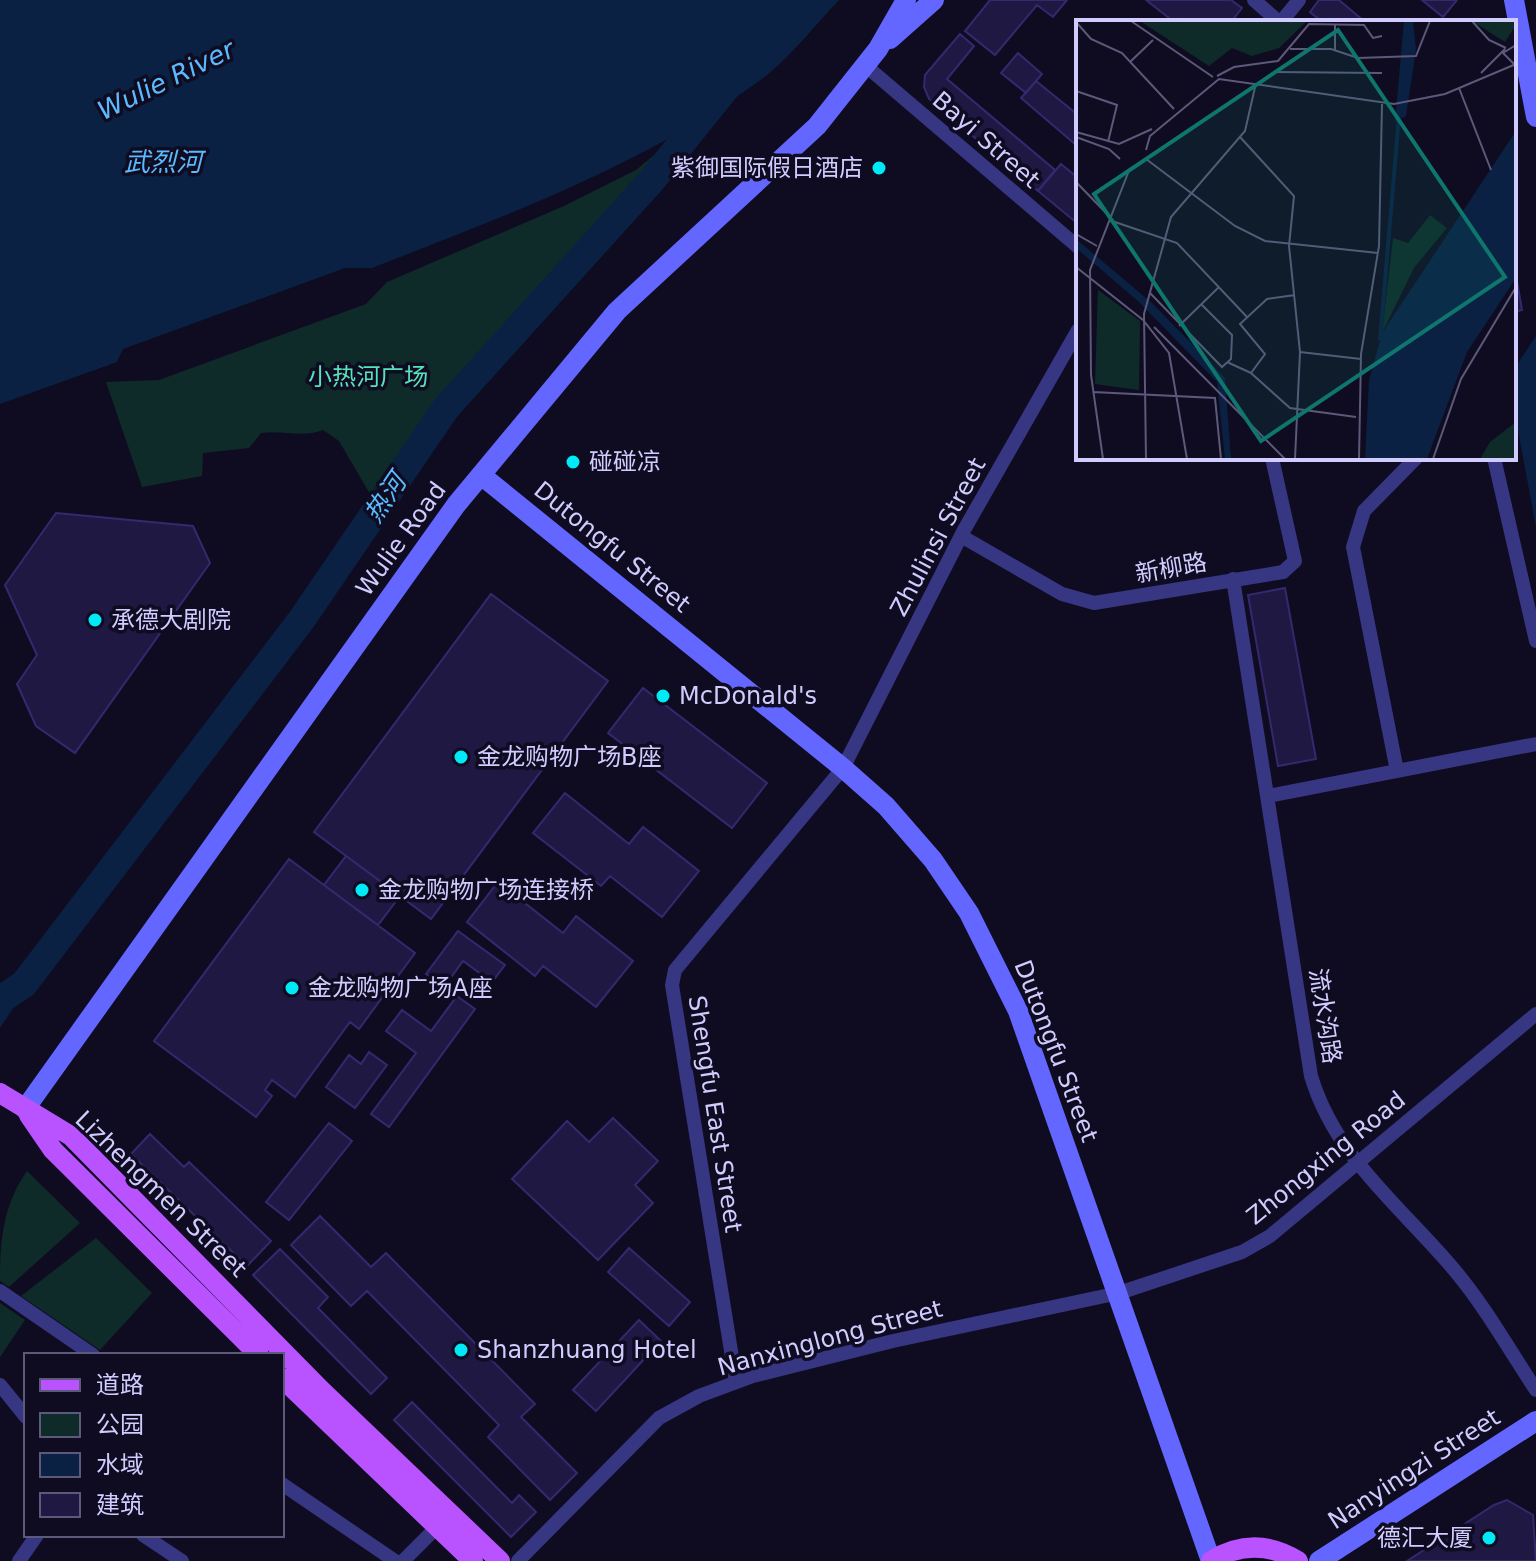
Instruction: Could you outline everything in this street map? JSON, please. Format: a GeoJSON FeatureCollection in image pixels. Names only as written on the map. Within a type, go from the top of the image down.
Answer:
{"type":"FeatureCollection","features":[{"type":"Feature","properties":{"kind":"main road","name":"Wulie Road"},"geometry":{"type":"LineString","coordinates":[[25,1109],[481,475],[617,311],[817,126],[872,57],[906,0]]}},
{"type":"Feature","properties":{"kind":"main road","name":"Wulie Road"},"geometry":{"type":"LineString","coordinates":[[872,57],[934,0]]}},
{"type":"Feature","properties":{"kind":"main road"},"geometry":{"type":"LineString","coordinates":[[1514,0],[1536,117]]}},
{"type":"Feature","properties":{"kind":"main road","name":"Dutongfu Street"},"geometry":{"type":"LineString","coordinates":[[481,475],[886,806],[933,860],[969,913],[1018,1011],[1211,1561]]}},
{"type":"Feature","properties":{"kind":"main road"},"geometry":{"type":"LineString","coordinates":[[0,1093],[25,1109]]}},
{"type":"Feature","properties":{"kind":"main road","name":"Lizhengmen Street"},"geometry":{"type":"LineString","coordinates":[[25,1109],[53,1150],[257,1353]]}},
{"type":"Feature","properties":{"kind":"main road","name":"Lizhengmen Street"},"geometry":{"type":"LineString","coordinates":[[25,1109],[71,1136],[321,1390],[500,1561]]}},
{"type":"Feature","properties":{"kind":"main road"},"geometry":{"type":"LineString","coordinates":[[284,1380],[473,1561]]}},
{"type":"Feature","properties":{"kind":"main road","name":"Nanyingzi Street"},"geometry":{"type":"LineString","coordinates":[[1319,1561],[1536,1421]]}},
{"type":"Feature","properties":{"kind":"main road"},"geometry":{"type":"LineString","coordinates":[[1211,1561],[1233,1550],[1260,1547],[1298,1561]]}},
{"type":"Feature","properties":{"kind":"street"},"geometry":{"type":"LineString","coordinates":[[1254,0],[1278,20]]}},
{"type":"Feature","properties":{"kind":"street"},"geometry":{"type":"LineString","coordinates":[[1282,20],[1299,0]]}},
{"type":"Feature","properties":{"kind":"street","name":"Bayi Street"},"geometry":{"type":"LineString","coordinates":[[872,57],[1076,245]]}},
{"type":"Feature","properties":{"kind":"street","name":"Zhulinsi Street"},"geometry":{"type":"LineString","coordinates":[[843,768],[961,536],[1076,334]]}},
{"type":"Feature","properties":{"kind":"street","name":"新柳路"},"geometry":{"type":"LineString","coordinates":[[961,536],[1062,594],[1094,603],[1283,572],[1295,561],[1272,460]]}},
{"type":"Feature","properties":{"kind":"street"},"geometry":{"type":"LineString","coordinates":[[1397,771],[1353,547],[1364,511],[1414,460]]}},
{"type":"Feature","properties":{"kind":"street"},"geometry":{"type":"LineString","coordinates":[[1494,460],[1536,641]]}},
{"type":"Feature","properties":{"kind":"street","name":"流水沟路"},"geometry":{"type":"LineString","coordinates":[[1233,579],[1311,1076],[1322,1111],[1357,1162],[1458,1274],[1536,1390]]}},
{"type":"Feature","properties":{"kind":"street"},"geometry":{"type":"LineString","coordinates":[[1268,796],[1536,744]]}},
{"type":"Feature","properties":{"kind":"street","name":"Shengfu East Street"},"geometry":{"type":"LineString","coordinates":[[736,1382],[672,985],[675,970],[685,954],[843,768]]}},
{"type":"Feature","properties":{"kind":"street","name":"Zhongxing Road"},"geometry":{"type":"LineString","coordinates":[[1119,1293],[1242,1252],[1270,1236],[1536,1014]]}},
{"type":"Feature","properties":{"kind":"street"},"geometry":{"type":"LineString","coordinates":[[0,1291],[90,1353]]}},
{"type":"Feature","properties":{"kind":"street","name":"Nanxinglong Street"},"geometry":{"type":"LineString","coordinates":[[518,1561],[659,1418],[736,1382],[893,1341],[1119,1293]]}},
{"type":"Feature","properties":{"kind":"street"},"geometry":{"type":"LineString","coordinates":[[0,1385],[24,1415]]}},
{"type":"Feature","properties":{"kind":"street"},"geometry":{"type":"LineString","coordinates":[[284,1485],[395,1561]]}},
{"type":"Feature","properties":{"kind":"street"},"geometry":{"type":"LineString","coordinates":[[403,1561],[437,1527]]}},
{"type":"Feature","properties":{"kind":"street"},"geometry":{"type":"LineString","coordinates":[[19,1561],[36,1537]]}},
{"type":"Feature","properties":{"kind":"street"},"geometry":{"type":"LineString","coordinates":[[146,1537],[182,1561]]}},
{"type":"Feature","properties":{"kind":"green space","name":"小热河广场"},"geometry":{"type":"Polygon","coordinates":[[[698,119],[450,384],[370,494],[339,441],[323,430],[261,433],[249,448],[203,453],[202,476],[142,487],[106,382],[159,380],[366,304],[387,282],[564,206],[636,170],[698,119]]]}},
{"type":"Feature","properties":{"kind":"green space"},"geometry":{"type":"Polygon","coordinates":[[[27,1171],[80,1223],[9,1287],[0,1281],[2,1238],[8,1210],[27,1171]]]}},
{"type":"Feature","properties":{"kind":"green space"},"geometry":{"type":"Polygon","coordinates":[[[96,1238],[152,1293],[100,1350],[21,1296],[96,1238]]]}},
{"type":"Feature","properties":{"kind":"green space"},"geometry":{"type":"Polygon","coordinates":[[[0,1303],[25,1320],[0,1357],[0,1303]]]}},
{"type":"Feature","properties":{"kind":"water","name":"武烈河"},"geometry":{"type":"Polygon","coordinates":[[[0,0],[839,0],[767,75],[675,135],[627,161],[525,207],[372,268],[345,268],[123,349],[117,362],[0,404],[0,0]]]}},
{"type":"Feature","properties":{"kind":"water"},"geometry":{"type":"Polygon","coordinates":[[[1536,336],[1536,527],[1516,420],[1516,366],[1536,336]]]}},
{"type":"Feature","properties":{"kind":"water"},"geometry":{"type":"Polygon","coordinates":[[[0,989],[22,995],[0,1028],[0,989]]]}},
{"type":"Feature","properties":{"kind":"building"},"geometry":{"type":"Polygon","coordinates":[[[990,0],[1067,0],[1053,17],[1037,5],[995,55],[965,31],[990,0]]]}},
{"type":"Feature","properties":{"kind":"building"},"geometry":{"type":"Polygon","coordinates":[[[1146,0],[1231,0],[1242,8],[1233,20],[1171,20],[1146,0]]]}},
{"type":"Feature","properties":{"kind":"building"},"geometry":{"type":"Polygon","coordinates":[[[1319,0],[1339,0],[1363,20],[1320,20],[1310,12],[1319,0]]]}},
{"type":"Feature","properties":{"kind":"building"},"geometry":{"type":"Polygon","coordinates":[[[1422,0],[1457,0],[1443,17],[1422,0]]]}},
{"type":"Feature","properties":{"kind":"building"},"geometry":{"type":"Polygon","coordinates":[[[960,34],[974,46],[947,79],[1055,170],[1038,191],[929,99],[924,87],[925,75],[960,34]]]}},
{"type":"Feature","properties":{"kind":"building"},"geometry":{"type":"Polygon","coordinates":[[[1018,53],[1042,74],[1026,93],[1001,73],[1018,53]]]}},
{"type":"Feature","properties":{"kind":"building"},"geometry":{"type":"Polygon","coordinates":[[[1036,81],[1076,113],[1076,145],[1021,98],[1036,81]]]}},
{"type":"Feature","properties":{"kind":"building"},"geometry":{"type":"Polygon","coordinates":[[[1061,164],[1076,176],[1076,222],[1038,191],[1061,164]]]}},
{"type":"Feature","properties":{"kind":"building"},"geometry":{"type":"Polygon","coordinates":[[[1516,276],[1522,310],[1516,312],[1516,276]]]}},
{"type":"Feature","properties":{"kind":"building","name":"承德大剧院"},"geometry":{"type":"Polygon","coordinates":[[[56,513],[193,526],[210,563],[75,753],[36,726],[17,684],[37,655],[5,585],[56,513]]]}},
{"type":"Feature","properties":{"kind":"building"},"geometry":{"type":"Polygon","coordinates":[[[1285,588],[1316,759],[1278,766],[1248,595],[1285,588]]]}},
{"type":"Feature","properties":{"kind":"building","name":"金龙购物广场B座"},"geometry":{"type":"Polygon","coordinates":[[[491,594],[608,681],[431,919],[314,832],[491,594]]]}},
{"type":"Feature","properties":{"kind":"building"},"geometry":{"type":"Polygon","coordinates":[[[643,688],[767,783],[732,828],[608,733],[643,688]]]}},
{"type":"Feature","properties":{"kind":"building"},"geometry":{"type":"Polygon","coordinates":[[[565,793],[629,844],[643,827],[699,871],[662,917],[610,876],[601,886],[533,833],[565,793]]]}},
{"type":"Feature","properties":{"kind":"building","name":"金龙购物广场连接桥"},"geometry":{"type":"Polygon","coordinates":[[[346,856],[400,896],[378,925],[324,885],[346,856]]]}},
{"type":"Feature","properties":{"kind":"building","name":"金龙购物广场A座"},"geometry":{"type":"Polygon","coordinates":[[[289,859],[415,953],[359,1029],[350,1022],[295,1097],[272,1080],[265,1090],[272,1096],[256,1117],[154,1041],[289,859]]]}},
{"type":"Feature","properties":{"kind":"building"},"geometry":{"type":"Polygon","coordinates":[[[498,882],[563,933],[576,916],[633,961],[596,1007],[543,966],[535,976],[467,922],[498,882]]]}},
{"type":"Feature","properties":{"kind":"building"},"geometry":{"type":"Polygon","coordinates":[[[458,931],[505,965],[492,982],[463,961],[444,987],[426,974],[458,931]]]}},
{"type":"Feature","properties":{"kind":"building"},"geometry":{"type":"Polygon","coordinates":[[[457,996],[475,1009],[389,1127],[371,1114],[416,1053],[386,1031],[402,1010],[431,1031],[457,996]]]}},
{"type":"Feature","properties":{"kind":"building"},"geometry":{"type":"Polygon","coordinates":[[[369,1052],[387,1065],[355,1108],[326,1087],[349,1055],[361,1064],[369,1052]]]}},
{"type":"Feature","properties":{"kind":"building"},"geometry":{"type":"Polygon","coordinates":[[[613,1118],[658,1161],[635,1185],[653,1203],[598,1260],[512,1179],[567,1121],[589,1142],[613,1118]]]}},
{"type":"Feature","properties":{"kind":"building"},"geometry":{"type":"Polygon","coordinates":[[[329,1123],[352,1141],[289,1220],[266,1202],[329,1123]]]}},
{"type":"Feature","properties":{"kind":"building"},"geometry":{"type":"Polygon","coordinates":[[[150,1134],[184,1167],[189,1162],[271,1241],[247,1266],[131,1154],[150,1134]]]}},
{"type":"Feature","properties":{"kind":"building"},"geometry":{"type":"Polygon","coordinates":[[[320,1216],[371,1267],[386,1253],[535,1404],[521,1417],[577,1473],[550,1500],[488,1437],[499,1425],[367,1291],[351,1306],[291,1245],[320,1216]]]}},
{"type":"Feature","properties":{"kind":"building"},"geometry":{"type":"Polygon","coordinates":[[[629,1248],[690,1302],[669,1326],[608,1272],[629,1248]]]}},
{"type":"Feature","properties":{"kind":"building"},"geometry":{"type":"Polygon","coordinates":[[[280,1249],[328,1297],[318,1308],[387,1378],[371,1394],[253,1275],[280,1249]]]}},
{"type":"Feature","properties":{"kind":"building"},"geometry":{"type":"Polygon","coordinates":[[[639,1320],[661,1341],[596,1411],[573,1390],[639,1320]]]}},
{"type":"Feature","properties":{"kind":"building"},"geometry":{"type":"Polygon","coordinates":[[[412,1402],[512,1503],[519,1495],[536,1512],[511,1537],[394,1420],[412,1402]]]}},
{"type":"Feature","properties":{"kind":"building","name":"德汇大厦"},"geometry":{"type":"Polygon","coordinates":[[[1507,1500],[1533,1515],[1536,1561],[1407,1561],[1494,1505],[1507,1500]]]}},
{"type":"Feature","properties":{"kind":"waterway","name":"热河"},"geometry":{"type":"LineString","coordinates":[[0,1000],[24,984],[302,619],[446,408],[652,180],[730,83]]}},
{"type":"Feature","properties":{"kind":"place","name":"紫御国际假日酒店"},"geometry":{"type":"Point","coordinates":[879,168]}},
{"type":"Feature","properties":{"kind":"place","name":"碰碰凉"},"geometry":{"type":"Point","coordinates":[573,462]}},
{"type":"Feature","properties":{"kind":"place","name":"承德大剧院"},"geometry":{"type":"Point","coordinates":[95,620]}},
{"type":"Feature","properties":{"kind":"place","name":"McDonald's"},"geometry":{"type":"Point","coordinates":[663,696]}},
{"type":"Feature","properties":{"kind":"place","name":"金龙购物广场B座"},"geometry":{"type":"Point","coordinates":[461,757]}},
{"type":"Feature","properties":{"kind":"place","name":"金龙购物广场连接桥"},"geometry":{"type":"Point","coordinates":[362,890]}},
{"type":"Feature","properties":{"kind":"place","name":"金龙购物广场A座"},"geometry":{"type":"Point","coordinates":[292,988]}},
{"type":"Feature","properties":{"kind":"place","name":"Shanzhuang Hotel"},"geometry":{"type":"Point","coordinates":[461,1350]}},
{"type":"Feature","properties":{"kind":"place","name":"德汇大厦"},"geometry":{"type":"Point","coordinates":[1489,1538]}},
{"type":"Feature","properties":{"kind":"water label","name":"Wulie River"},"geometry":{"type":"Point","coordinates":[166,80]}}]}
